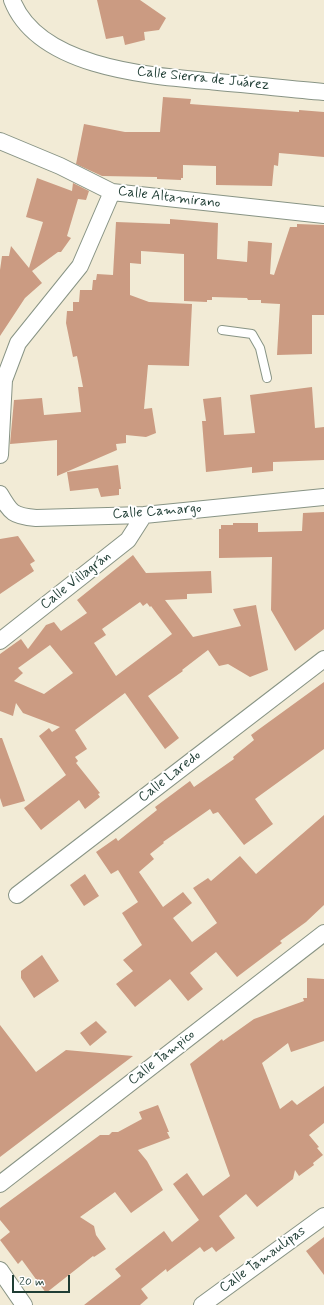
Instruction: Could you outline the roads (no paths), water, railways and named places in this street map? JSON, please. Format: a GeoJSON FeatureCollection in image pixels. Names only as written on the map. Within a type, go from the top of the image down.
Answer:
{"type":"FeatureCollection","features":[{"type":"Feature","properties":{"kind":"street","name":"Calle Sierra de Juárez"},"geometry":{"type":"LineString","coordinates":[[12,0],[14,7],[33,32],[82,60],[112,69],[167,77],[324,92]]}},
{"type":"Feature","properties":{"kind":"street","name":"Calle Altamirano"},"geometry":{"type":"LineString","coordinates":[[0,141],[60,166],[112,192],[324,215]]}},
{"type":"Feature","properties":{"kind":"street"},"geometry":{"type":"LineString","coordinates":[[0,455],[4,380],[18,343],[80,266],[112,192]]}},
{"type":"Feature","properties":{"kind":"street","name":"Calle Camargo"},"geometry":{"type":"LineString","coordinates":[[0,494],[8,508],[19,517],[36,518],[144,515],[324,497]]}},
{"type":"Feature","properties":{"kind":"street","name":"Calle Villagrán"},"geometry":{"type":"LineString","coordinates":[[0,641],[128,540],[144,515]]}},
{"type":"Feature","properties":{"kind":"street","name":"Calle Laredo"},"geometry":{"type":"LineString","coordinates":[[17,895],[324,659]]}},
{"type":"Feature","properties":{"kind":"street","name":"Calle Tampico"},"geometry":{"type":"LineString","coordinates":[[0,1184],[324,933]]}},
{"type":"Feature","properties":{"kind":"street","name":"Calle Tamaulipas"},"geometry":{"type":"LineString","coordinates":[[202,1305],[324,1216]]}},
{"type":"Feature","properties":{"kind":"street"},"geometry":{"type":"LineString","coordinates":[[0,1270],[24,1305]]}},
{"type":"Feature","properties":{"kind":"lane"},"geometry":{"type":"LineString","coordinates":[[222,330],[252,334],[260,348],[267,378]]}}]}
